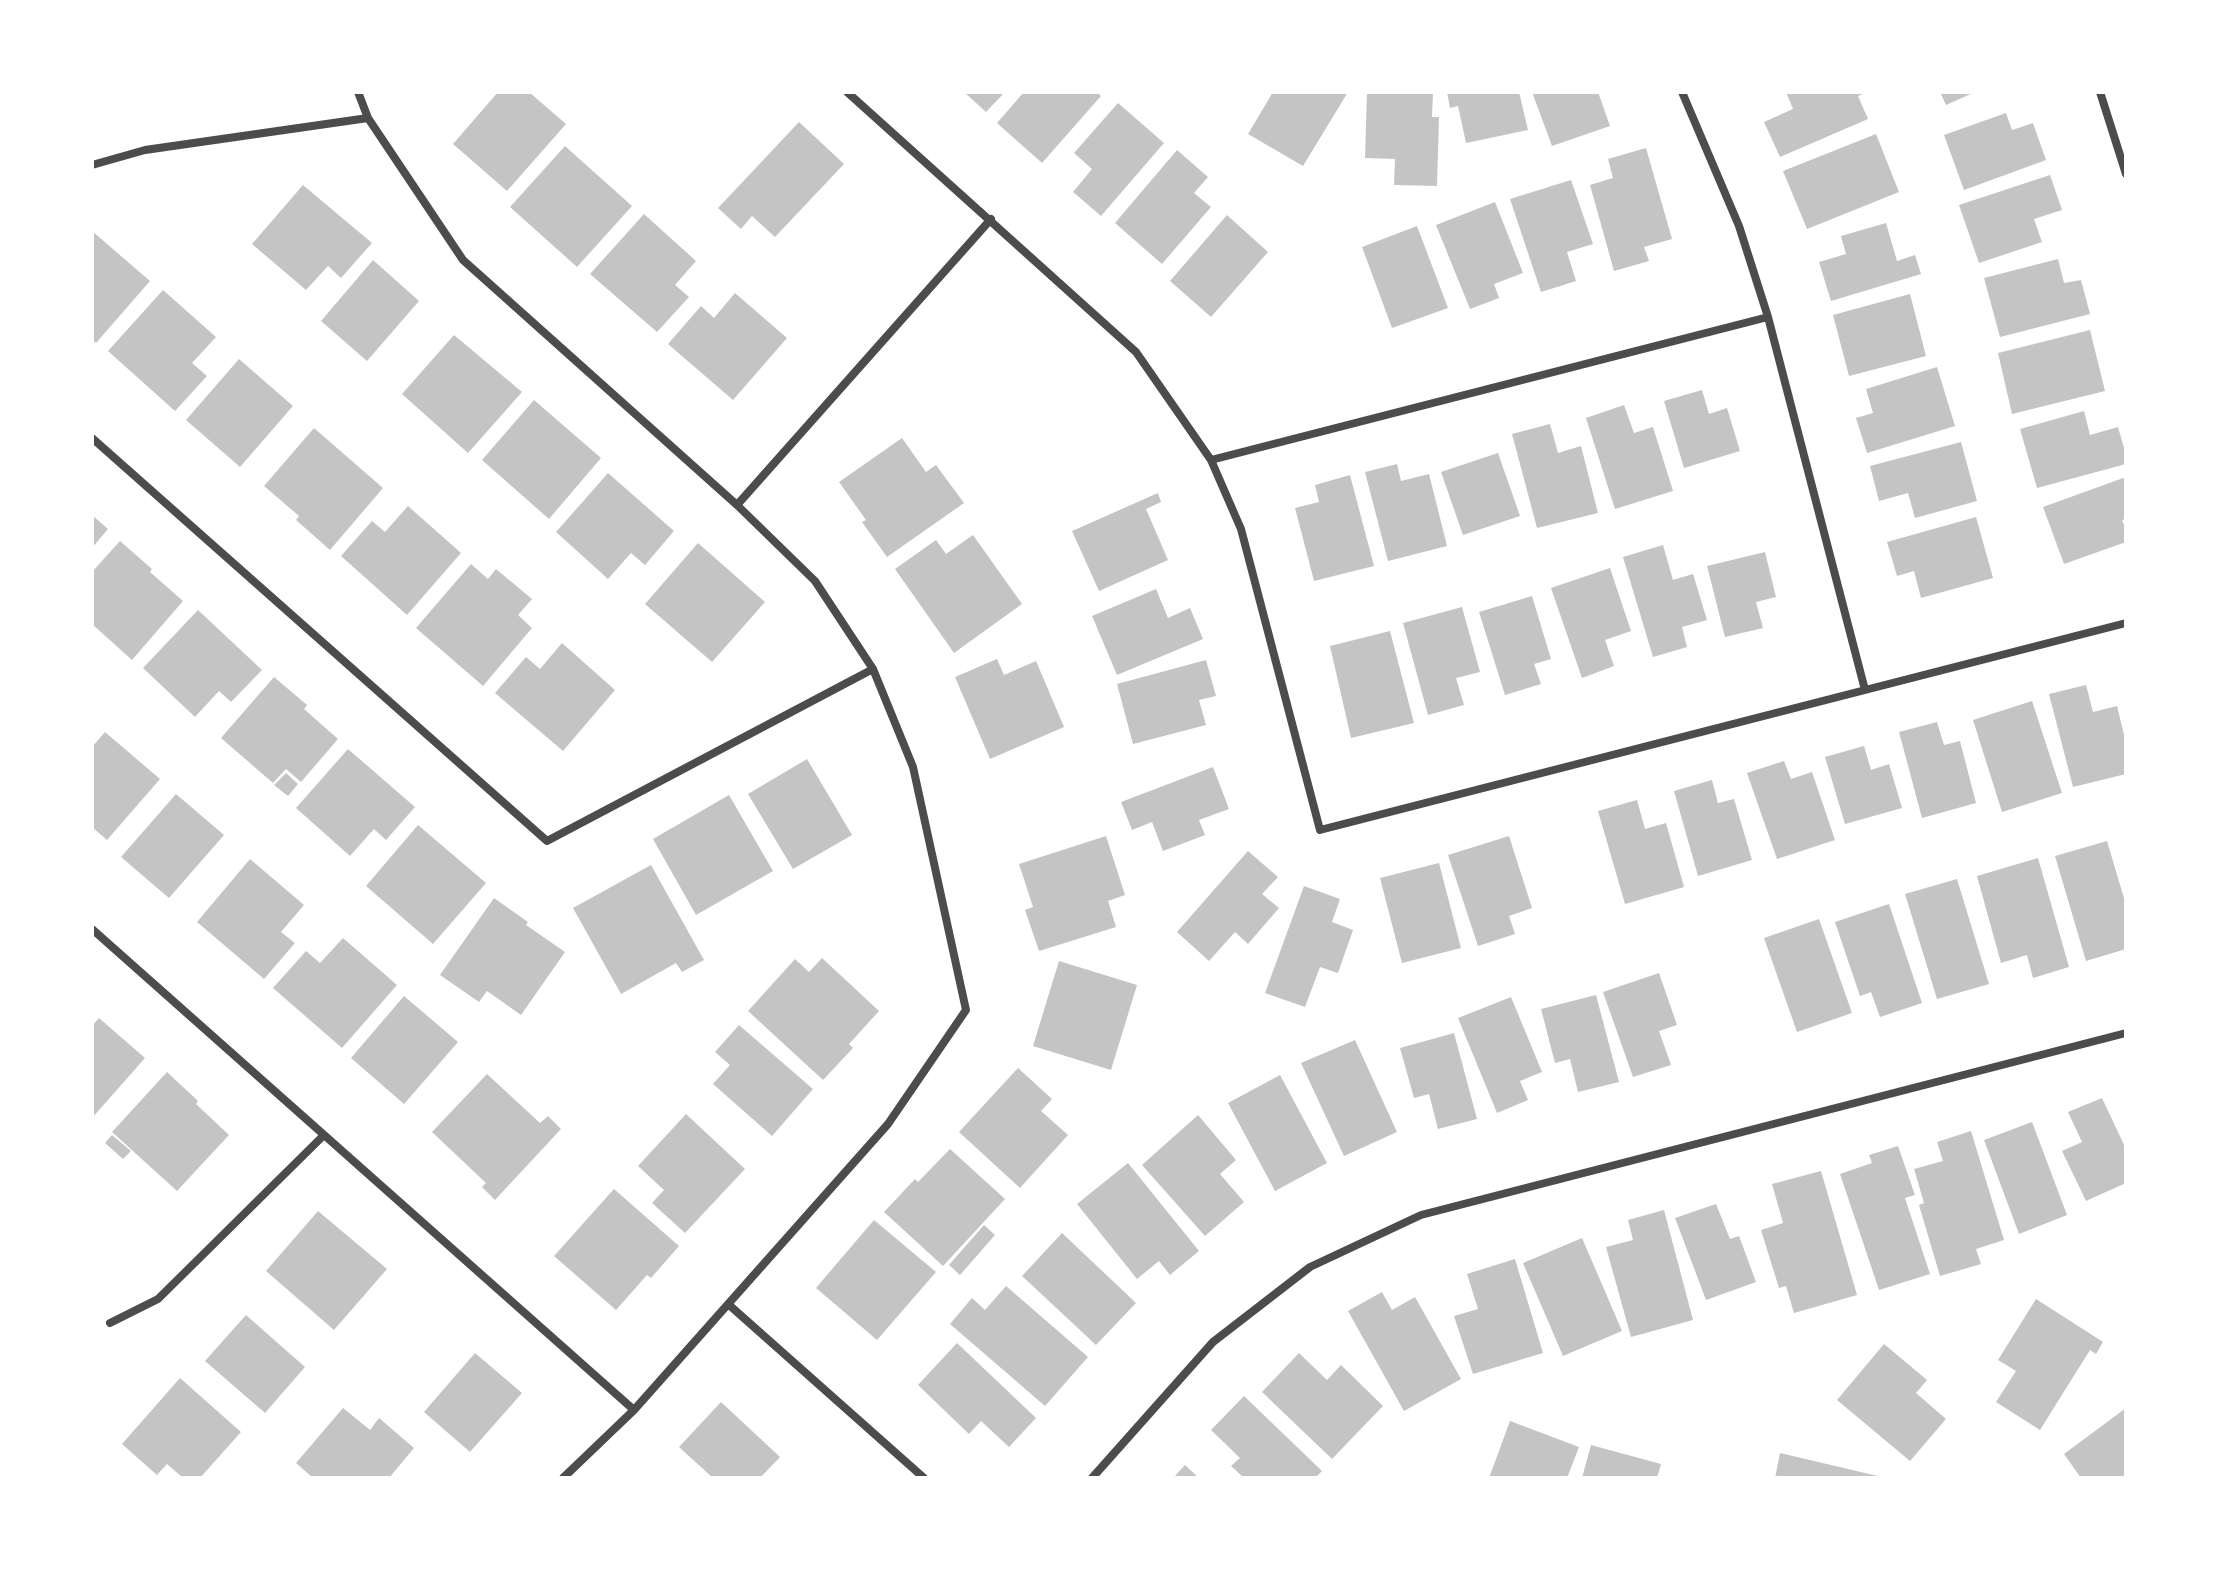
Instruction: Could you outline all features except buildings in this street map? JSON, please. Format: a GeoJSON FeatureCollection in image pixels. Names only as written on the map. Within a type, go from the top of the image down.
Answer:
{"type":"FeatureCollection","features":[{"type":"Feature","properties":{"kind":"street"},"geometry":{"type":"LineString","coordinates":[[358,92],[368,118],[463,260],[737,505],[815,581],[873,669],[913,767],[966,1010],[888,1124],[634,1410],[563,1478]]}},
{"type":"Feature","properties":{"kind":"street"},"geometry":{"type":"LineString","coordinates":[[847,92],[1136,352],[1211,460],[1241,529],[1320,830],[2126,623]]}},
{"type":"Feature","properties":{"kind":"street"},"geometry":{"type":"LineString","coordinates":[[1682,92],[1739,226],[1768,317],[1865,690]]}},
{"type":"Feature","properties":{"kind":"street"},"geometry":{"type":"LineString","coordinates":[[2100,92],[2126,174]]}},
{"type":"Feature","properties":{"kind":"street"},"geometry":{"type":"LineString","coordinates":[[92,165],[145,150],[368,118]]}},
{"type":"Feature","properties":{"kind":"street"},"geometry":{"type":"LineString","coordinates":[[737,505],[991,219]]}},
{"type":"Feature","properties":{"kind":"street"},"geometry":{"type":"LineString","coordinates":[[1211,460],[1768,317]]}},
{"type":"Feature","properties":{"kind":"street"},"geometry":{"type":"LineString","coordinates":[[92,438],[547,841],[873,669]]}},
{"type":"Feature","properties":{"kind":"street"},"geometry":{"type":"LineString","coordinates":[[92,929],[634,1410]]}},
{"type":"Feature","properties":{"kind":"street"},"geometry":{"type":"LineString","coordinates":[[1092,1478],[1213,1342],[1310,1267],[1421,1215],[2126,1033]]}},
{"type":"Feature","properties":{"kind":"street"},"geometry":{"type":"LineString","coordinates":[[110,1323],[158,1299],[324,1135]]}},
{"type":"Feature","properties":{"kind":"street"},"geometry":{"type":"LineString","coordinates":[[728,1304],[924,1478]]}}]}
